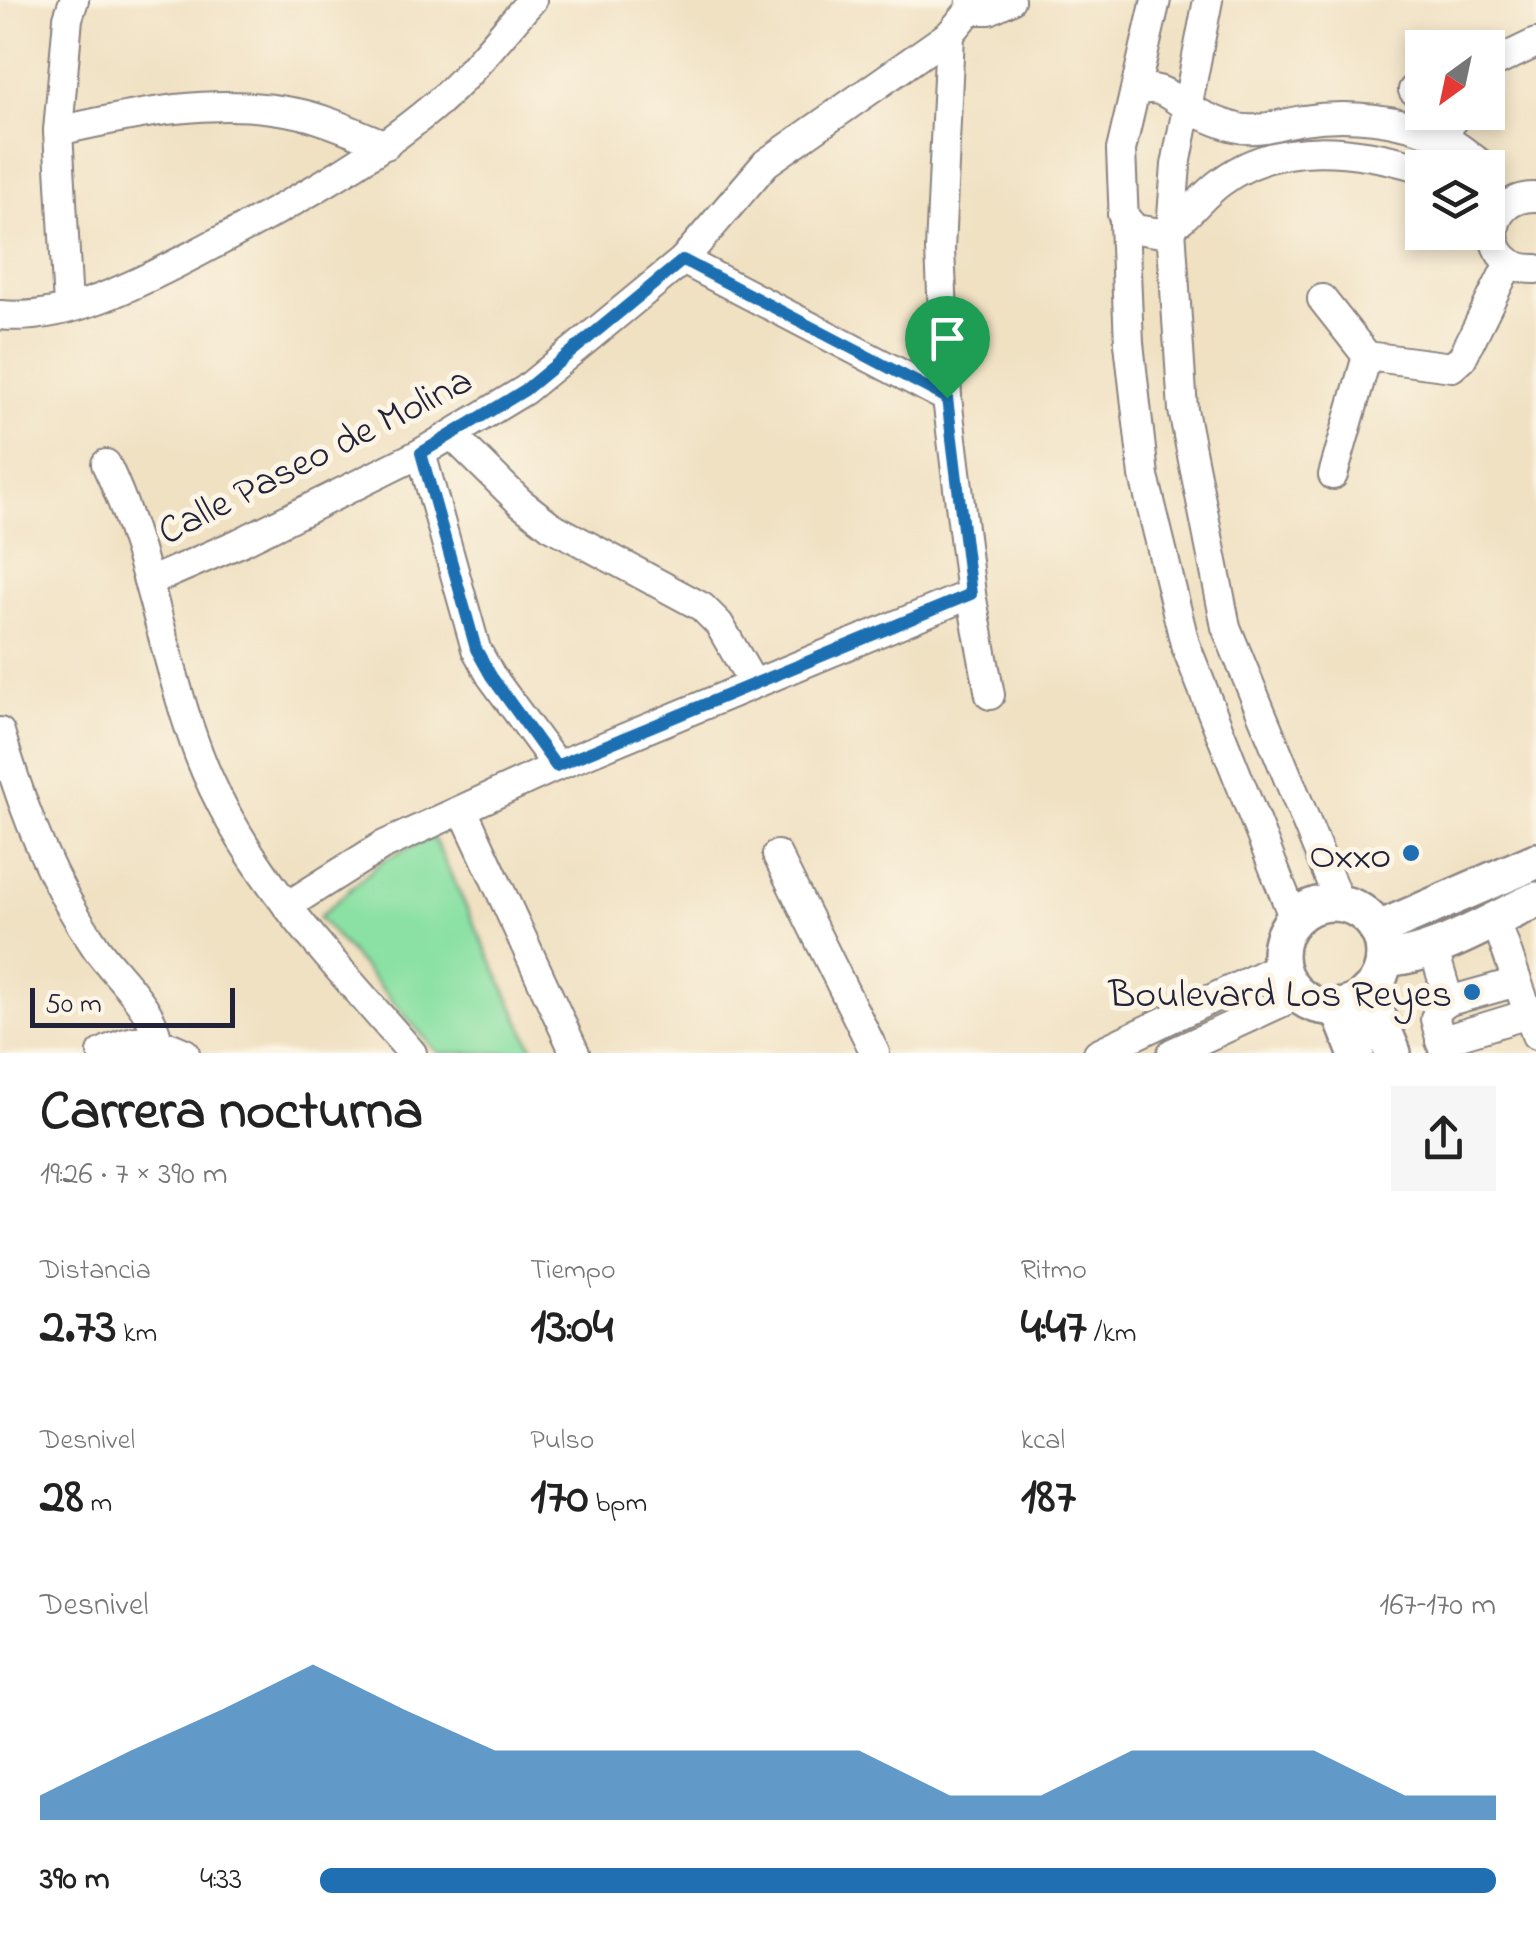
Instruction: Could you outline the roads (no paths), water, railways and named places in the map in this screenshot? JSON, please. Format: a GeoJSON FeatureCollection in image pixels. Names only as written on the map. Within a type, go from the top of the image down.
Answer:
{"type":"FeatureCollection","features":[{"type":"Feature","properties":{"kind":"main road"},"geometry":{"type":"LineString","coordinates":[[1380,944],[1536,861]]}},
{"type":"Feature","properties":{"kind":"main road"},"geometry":{"type":"LineString","coordinates":[[1380,944],[1382,971],[1353,1000],[1316,1005],[1289,981],[1280,950],[1284,934],[1294,920],[1313,907],[1340,904],[1355,909],[1380,944],[1402,958],[1536,900]]}},
{"type":"Feature","properties":{"kind":"main road"},"geometry":{"type":"LineString","coordinates":[[1353,1000],[1356,1053]]}},
{"type":"Feature","properties":{"kind":"main road"},"geometry":{"type":"LineString","coordinates":[[1353,1000],[1393,1053]]}},
{"type":"Feature","properties":{"kind":"street"},"geometry":{"type":"LineString","coordinates":[[68,306],[58,131],[68,18],[74,0]]}},
{"type":"Feature","properties":{"kind":"street"},"geometry":{"type":"LineString","coordinates":[[0,315],[68,306],[123,291],[279,210],[386,144],[438,103],[532,0]]}},
{"type":"Feature","properties":{"kind":"street","name":"Calle Paseo de Molina"},"geometry":{"type":"LineString","coordinates":[[149,582],[239,543],[421,453],[525,390],[683,260],[766,163],[950,34],[971,5],[989,10],[1010,0]]}},
{"type":"Feature","properties":{"kind":"street"},"geometry":{"type":"LineString","coordinates":[[1156,0],[1121,150],[1129,344],[1144,476],[1185,644],[1294,920]]}},
{"type":"Feature","properties":{"kind":"street"},"geometry":{"type":"LineString","coordinates":[[1208,0],[1176,165],[1171,228],[1183,410],[1226,628],[1340,904]]}},
{"type":"Feature","properties":{"kind":"street"},"geometry":{"type":"LineString","coordinates":[[950,34],[940,250],[947,398],[971,594],[990,695]]}},
{"type":"Feature","properties":{"kind":"street"},"geometry":{"type":"LineString","coordinates":[[1505,58],[1536,43]]}},
{"type":"Feature","properties":{"kind":"street"},"geometry":{"type":"LineString","coordinates":[[1136,91],[1152,86],[1170,92],[1186,106],[1234,127],[1252,130],[1305,119],[1357,117],[1405,125]]}},
{"type":"Feature","properties":{"kind":"street"},"geometry":{"type":"LineString","coordinates":[[58,131],[148,110],[229,105],[299,113],[386,144]]}},
{"type":"Feature","properties":{"kind":"street"},"geometry":{"type":"LineString","coordinates":[[1453,130],[1471,150]]}},
{"type":"Feature","properties":{"kind":"street"},"geometry":{"type":"LineString","coordinates":[[1122,214],[1135,229],[1162,232],[1238,170],[1284,154],[1336,151],[1405,163]]}},
{"type":"Feature","properties":{"kind":"street"},"geometry":{"type":"LineString","coordinates":[[1505,180],[1532,197]]}},
{"type":"Feature","properties":{"kind":"street"},"geometry":{"type":"LineString","coordinates":[[1505,207],[1532,197]]}},
{"type":"Feature","properties":{"kind":"street"},"geometry":{"type":"LineString","coordinates":[[1322,299],[1366,356],[1452,367],[1462,358],[1523,266],[1501,250]]}},
{"type":"Feature","properties":{"kind":"street"},"geometry":{"type":"LineString","coordinates":[[683,260],[947,398]]}},
{"type":"Feature","properties":{"kind":"street"},"geometry":{"type":"LineString","coordinates":[[1333,475],[1366,356]]}},
{"type":"Feature","properties":{"kind":"street"},"geometry":{"type":"LineString","coordinates":[[453,436],[520,502],[551,526],[702,607],[719,624],[753,683]]}},
{"type":"Feature","properties":{"kind":"street"},"geometry":{"type":"LineString","coordinates":[[421,453],[476,649],[556,766]]}},
{"type":"Feature","properties":{"kind":"street"},"geometry":{"type":"LineString","coordinates":[[106,464],[123,499],[149,582],[179,698],[228,817],[287,906],[412,1053]]}},
{"type":"Feature","properties":{"kind":"street"},"geometry":{"type":"LineString","coordinates":[[287,906],[382,846],[556,766],[971,594]]}},
{"type":"Feature","properties":{"kind":"street"},"geometry":{"type":"LineString","coordinates":[[1179,618],[1222,604]]}},
{"type":"Feature","properties":{"kind":"street"},"geometry":{"type":"LineString","coordinates":[[0,732],[17,790],[51,874],[88,936],[150,1016],[159,1047]]}},
{"type":"Feature","properties":{"kind":"street"},"geometry":{"type":"LineString","coordinates":[[1237,776],[1280,757]]}},
{"type":"Feature","properties":{"kind":"street"},"geometry":{"type":"LineString","coordinates":[[463,810],[574,1053]]}},
{"type":"Feature","properties":{"kind":"street"},"geometry":{"type":"LineString","coordinates":[[777,855],[875,1053]]}},
{"type":"Feature","properties":{"kind":"street"},"geometry":{"type":"LineString","coordinates":[[1495,918],[1532,1024],[1442,1047],[1435,1019],[1438,1009],[1450,1001],[1517,982]]}},
{"type":"Feature","properties":{"kind":"street"},"geometry":{"type":"LineString","coordinates":[[1432,947],[1450,1001]]}},
{"type":"Feature","properties":{"kind":"street"},"geometry":{"type":"LineString","coordinates":[[1098,1053],[1289,981]]}},
{"type":"Feature","properties":{"kind":"street"},"geometry":{"type":"LineString","coordinates":[[1172,1053],[1289,981]]}},
{"type":"Feature","properties":{"kind":"street"},"geometry":{"type":"LineString","coordinates":[[102,1053],[126,1040],[185,1053]]}},
{"type":"Feature","properties":{"kind":"place","name":"Oxxo"},"geometry":{"type":"Point","coordinates":[1411,853]}},
{"type":"Feature","properties":{"kind":"place","name":"Boulevard Los Reyes"},"geometry":{"type":"Point","coordinates":[1472,992]}}]}
